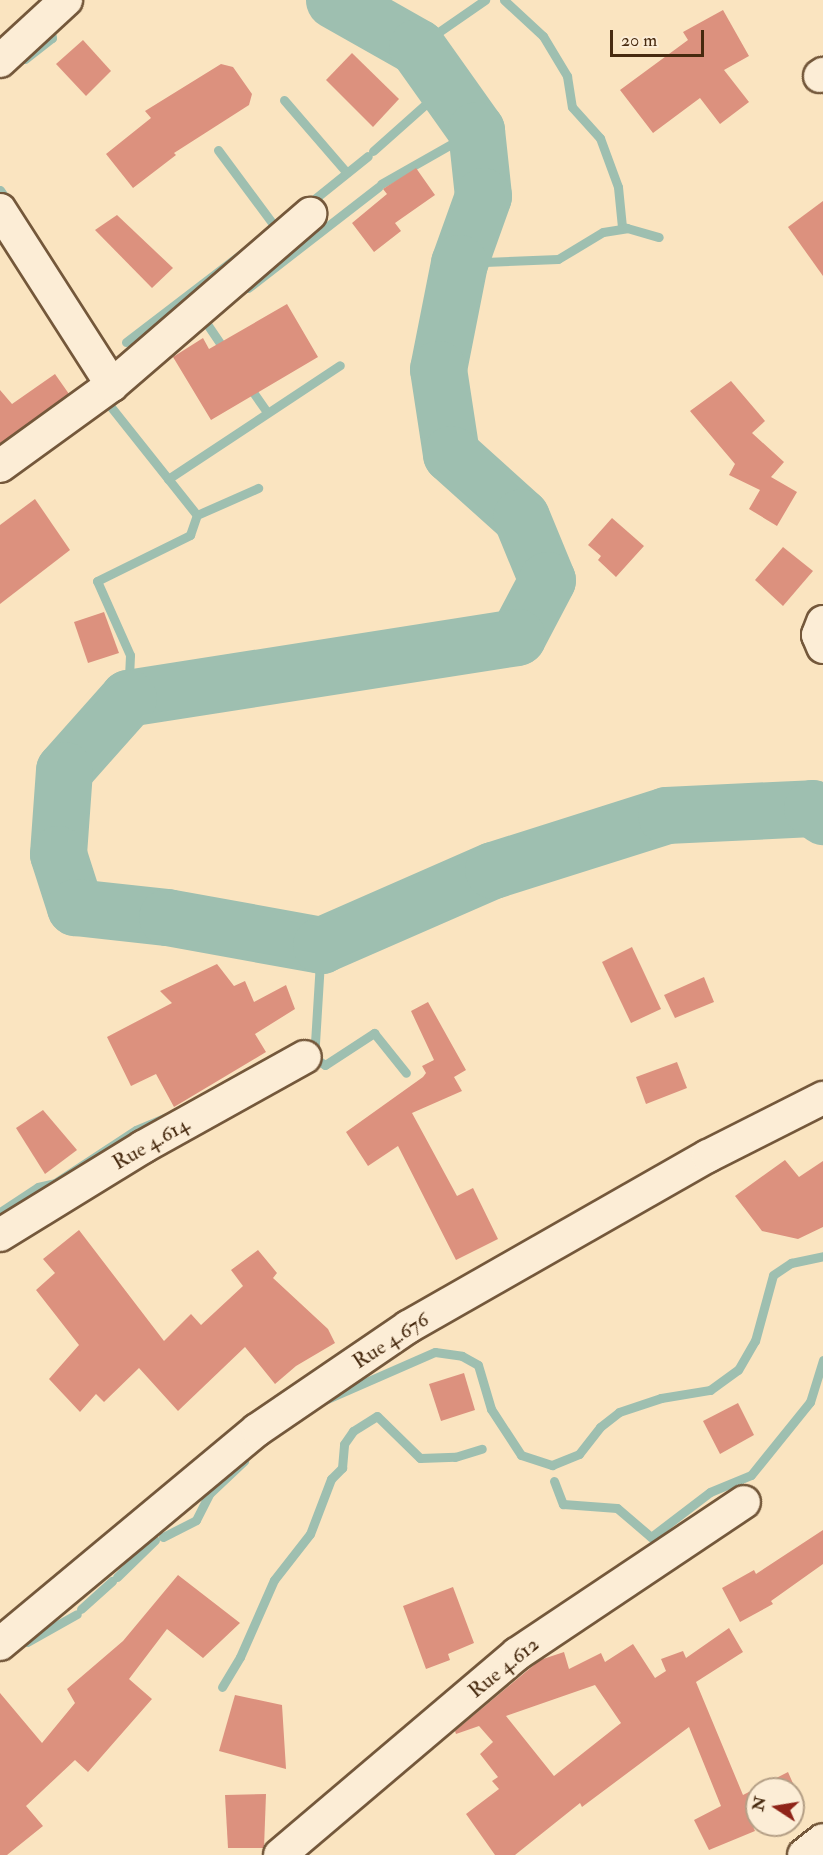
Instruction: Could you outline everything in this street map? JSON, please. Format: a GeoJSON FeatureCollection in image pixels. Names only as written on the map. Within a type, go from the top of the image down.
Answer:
{"type":"FeatureCollection","features":[{"type":"Feature","properties":{"kind":"street"},"geometry":{"type":"LineString","coordinates":[[0,61],[66,0]]}},
{"type":"Feature","properties":{"kind":"street"},"geometry":{"type":"LineString","coordinates":[[0,210],[112,385]]}},
{"type":"Feature","properties":{"kind":"street"},"geometry":{"type":"LineString","coordinates":[[0,466],[112,385],[310,214]]}},
{"type":"Feature","properties":{"kind":"street","name":"Rue 4.614"},"geometry":{"type":"LineString","coordinates":[[0,1235],[143,1147],[305,1057]]}},
{"type":"Feature","properties":{"kind":"street","name":"Rue 4.676"},"geometry":{"type":"LineString","coordinates":[[0,1644],[256,1430],[408,1328],[708,1156],[823,1098]]}},
{"type":"Feature","properties":{"kind":"street","name":"Rue 4.612"},"geometry":{"type":"LineString","coordinates":[[280,1855],[517,1654],[744,1502]]}},
{"type":"Feature","properties":{"kind":"street"},"geometry":{"type":"LineString","coordinates":[[804,1855],[823,1840]]}},
{"type":"Feature","properties":{"kind":"building"},"geometry":{"type":"Polygon","coordinates":[[[723,10],[749,56],[724,70],[749,102],[720,124],[700,98],[653,133],[620,90],[688,40],[683,32],[723,10]]]}},
{"type":"Feature","properties":{"kind":"building"},"geometry":{"type":"Polygon","coordinates":[[[83,40],[111,71],[86,96],[56,64],[83,40]]]}},
{"type":"Feature","properties":{"kind":"building"},"geometry":{"type":"Polygon","coordinates":[[[352,53],[399,99],[373,127],[326,80],[352,53]]]}},
{"type":"Feature","properties":{"kind":"building"},"geometry":{"type":"Polygon","coordinates":[[[221,64],[233,67],[252,94],[249,105],[174,153],[176,155],[133,188],[106,154],[151,118],[145,111],[221,64]]]}},
{"type":"Feature","properties":{"kind":"building"},"geometry":{"type":"Polygon","coordinates":[[[416,168],[435,195],[395,223],[401,231],[374,252],[352,223],[387,194],[383,189],[416,168]]]}},
{"type":"Feature","properties":{"kind":"building"},"geometry":{"type":"Polygon","coordinates":[[[823,201],[823,276],[788,227],[823,201]]]}},
{"type":"Feature","properties":{"kind":"building"},"geometry":{"type":"Polygon","coordinates":[[[117,215],[173,268],[152,288],[95,230],[117,215]]]}},
{"type":"Feature","properties":{"kind":"building"},"geometry":{"type":"Polygon","coordinates":[[[287,304],[318,357],[211,420],[173,357],[203,338],[209,349],[287,304]]]}},
{"type":"Feature","properties":{"kind":"building"},"geometry":{"type":"Polygon","coordinates":[[[55,374],[69,394],[0,444],[0,390],[12,404],[55,374]]]}},
{"type":"Feature","properties":{"kind":"building"},"geometry":{"type":"Polygon","coordinates":[[[731,381],[765,421],[752,433],[784,462],[771,477],[797,492],[777,526],[749,509],[760,490],[729,475],[735,464],[690,411],[731,381]]]}},
{"type":"Feature","properties":{"kind":"building"},"geometry":{"type":"Polygon","coordinates":[[[35,499],[70,550],[0,604],[0,525],[35,499]]]}},
{"type":"Feature","properties":{"kind":"building"},"geometry":{"type":"Polygon","coordinates":[[[612,518],[644,546],[616,577],[598,560],[601,556],[588,545],[612,518]]]}},
{"type":"Feature","properties":{"kind":"building"},"geometry":{"type":"Polygon","coordinates":[[[783,547],[813,571],[783,606],[755,580],[783,547]]]}},
{"type":"Feature","properties":{"kind":"building"},"geometry":{"type":"Polygon","coordinates":[[[104,612],[119,653],[88,663],[74,622],[104,612]]]}},
{"type":"Feature","properties":{"kind":"building"},"geometry":{"type":"Polygon","coordinates":[[[632,947],[661,1009],[631,1023],[602,962],[632,947]]]}},
{"type":"Feature","properties":{"kind":"building"},"geometry":{"type":"Polygon","coordinates":[[[217,964],[234,986],[245,981],[254,1002],[286,985],[295,1009],[255,1034],[266,1052],[174,1107],[156,1074],[131,1086],[107,1037],[172,1003],[160,991],[217,964]]]}},
{"type":"Feature","properties":{"kind":"building"},"geometry":{"type":"Polygon","coordinates":[[[704,977],[714,1002],[675,1018],[664,995],[704,977]]]}},
{"type":"Feature","properties":{"kind":"building"},"geometry":{"type":"Polygon","coordinates":[[[428,1002],[466,1070],[454,1077],[462,1091],[412,1113],[457,1196],[473,1188],[498,1239],[456,1260],[398,1146],[368,1166],[346,1132],[426,1073],[422,1066],[434,1060],[411,1011],[428,1002]]]}},
{"type":"Feature","properties":{"kind":"building"},"geometry":{"type":"Polygon","coordinates":[[[677,1062],[687,1088],[646,1104],[636,1077],[677,1062]]]}},
{"type":"Feature","properties":{"kind":"building"},"geometry":{"type":"Polygon","coordinates":[[[43,1110],[77,1150],[45,1174],[16,1128],[43,1110]]]}},
{"type":"Feature","properties":{"kind":"building"},"geometry":{"type":"Polygon","coordinates":[[[785,1160],[799,1177],[823,1161],[823,1227],[798,1239],[762,1231],[735,1196],[785,1160]]]}},
{"type":"Feature","properties":{"kind":"building"},"geometry":{"type":"Polygon","coordinates":[[[79,1230],[164,1341],[191,1314],[201,1325],[243,1286],[231,1270],[258,1250],[277,1273],[273,1278],[328,1329],[335,1343],[296,1366],[275,1384],[245,1347],[178,1411],[139,1368],[104,1402],[96,1394],[80,1412],[49,1379],[79,1345],[36,1290],[55,1273],[43,1259],[79,1230]]]}},
{"type":"Feature","properties":{"kind":"building"},"geometry":{"type":"Polygon","coordinates":[[[464,1373],[475,1410],[441,1421],[429,1384],[464,1373]]]}},
{"type":"Feature","properties":{"kind":"building"},"geometry":{"type":"Polygon","coordinates":[[[738,1403],[754,1435],[720,1454],[703,1421],[738,1403]]]}},
{"type":"Feature","properties":{"kind":"building"},"geometry":{"type":"Polygon","coordinates":[[[823,1530],[823,1564],[771,1601],[773,1604],[740,1622],[722,1588],[754,1570],[756,1574],[823,1530]]]}},
{"type":"Feature","properties":{"kind":"building"},"geometry":{"type":"Polygon","coordinates":[[[178,1575],[240,1623],[203,1658],[167,1629],[129,1679],[152,1699],[88,1772],[75,1760],[26,1806],[43,1826],[7,1855],[0,1855],[0,1693],[42,1743],[75,1703],[67,1689],[123,1641],[178,1575]]]}},
{"type":"Feature","properties":{"kind":"building"},"geometry":{"type":"Polygon","coordinates":[[[453,1587],[474,1643],[448,1654],[450,1660],[426,1669],[403,1606],[453,1587]]]}},
{"type":"Feature","properties":{"kind":"building"},"geometry":{"type":"Polygon","coordinates":[[[729,1628],[743,1652],[696,1682],[743,1795],[745,1794],[745,1835],[709,1850],[694,1820],[721,1806],[689,1727],[582,1807],[580,1803],[515,1855],[495,1855],[466,1814],[499,1789],[492,1781],[498,1777],[480,1754],[493,1742],[479,1726],[456,1734],[455,1731],[540,1660],[564,1652],[569,1669],[601,1653],[605,1662],[633,1644],[655,1678],[666,1671],[661,1659],[683,1651],[686,1658],[729,1628]],[[595,1685],[506,1716],[554,1776],[621,1723],[595,1685]]]}},
{"type":"Feature","properties":{"kind":"building"},"geometry":{"type":"Polygon","coordinates":[[[235,1695],[282,1705],[286,1769],[219,1751],[235,1695]]]}},
{"type":"Feature","properties":{"kind":"building"},"geometry":{"type":"Polygon","coordinates":[[[788,1772],[790,1777],[778,1777],[788,1772]]]}},
{"type":"Feature","properties":{"kind":"building"},"geometry":{"type":"Polygon","coordinates":[[[266,1794],[264,1848],[228,1848],[225,1795],[266,1794]]]}},
{"type":"Feature","properties":{"kind":"waterway"},"geometry":{"type":"LineString","coordinates":[[334,0],[417,47],[476,130],[483,196],[459,263],[438,369],[451,454],[521,517],[547,580],[517,637],[128,698],[64,770],[58,854],[75,907],[167,917],[321,945],[493,870],[666,815],[812,808],[823,816]]}},
{"type":"Feature","properties":{"kind":"waterway"},"geometry":{"type":"LineString","coordinates":[[417,47],[485,0]]}},
{"type":"Feature","properties":{"kind":"waterway"},"geometry":{"type":"LineString","coordinates":[[504,0],[543,36],[567,76],[572,107],[600,138],[618,187],[622,227],[627,228]]}},
{"type":"Feature","properties":{"kind":"waterway"},"geometry":{"type":"LineString","coordinates":[[25,59],[52,38],[51,30]]}},
{"type":"Feature","properties":{"kind":"waterway"},"geometry":{"type":"LineString","coordinates":[[373,151],[446,86]]}},
{"type":"Feature","properties":{"kind":"waterway"},"geometry":{"type":"LineString","coordinates":[[284,100],[347,173]]}},
{"type":"Feature","properties":{"kind":"waterway"},"geometry":{"type":"LineString","coordinates":[[381,184],[476,130]]}},
{"type":"Feature","properties":{"kind":"waterway"},"geometry":{"type":"LineString","coordinates":[[218,150],[276,228]]}},
{"type":"Feature","properties":{"kind":"waterway"},"geometry":{"type":"LineString","coordinates":[[307,205],[368,156]]}},
{"type":"Feature","properties":{"kind":"waterway"},"geometry":{"type":"LineString","coordinates":[[248,288],[378,187]]}},
{"type":"Feature","properties":{"kind":"waterway"},"geometry":{"type":"LineString","coordinates":[[0,190],[10,205]]}},
{"type":"Feature","properties":{"kind":"waterway"},"geometry":{"type":"LineString","coordinates":[[459,263],[558,259],[603,232],[627,228],[659,237]]}},
{"type":"Feature","properties":{"kind":"waterway"},"geometry":{"type":"LineString","coordinates":[[126,342],[245,251]]}},
{"type":"Feature","properties":{"kind":"waterway"},"geometry":{"type":"LineString","coordinates":[[205,321],[225,351]]}},
{"type":"Feature","properties":{"kind":"waterway"},"geometry":{"type":"LineString","coordinates":[[168,479],[340,365]]}},
{"type":"Feature","properties":{"kind":"waterway"},"geometry":{"type":"LineString","coordinates":[[248,385],[267,412]]}},
{"type":"Feature","properties":{"kind":"waterway"},"geometry":{"type":"LineString","coordinates":[[107,402],[197,515]]}},
{"type":"Feature","properties":{"kind":"waterway"},"geometry":{"type":"LineString","coordinates":[[128,698],[130,655],[97,581],[190,535],[197,515],[258,488]]}},
{"type":"Feature","properties":{"kind":"waterway"},"geometry":{"type":"LineString","coordinates":[[321,945],[314,1058],[325,1065],[374,1033],[406,1073]]}},
{"type":"Feature","properties":{"kind":"waterway"},"geometry":{"type":"LineString","coordinates":[[0,1212],[38,1187],[55,1183],[136,1130],[166,1117]]}},
{"type":"Feature","properties":{"kind":"waterway"},"geometry":{"type":"LineString","coordinates":[[325,1400],[435,1352],[462,1356],[478,1365],[491,1409],[521,1455],[552,1465],[579,1454],[600,1427],[619,1412],[661,1398],[710,1390],[738,1370],[755,1341],[773,1275],[791,1263],[823,1256]]}},
{"type":"Feature","properties":{"kind":"waterway"},"geometry":{"type":"LineString","coordinates":[[554,1481],[563,1504],[617,1508],[651,1537],[710,1492],[751,1475],[810,1402],[823,1360]]}},
{"type":"Feature","properties":{"kind":"waterway"},"geometry":{"type":"LineString","coordinates":[[222,1687],[240,1657],[274,1580],[310,1534],[331,1479],[342,1468],[344,1444],[353,1431],[377,1416],[420,1458],[455,1457],[482,1449]]}},
{"type":"Feature","properties":{"kind":"waterway"},"geometry":{"type":"LineString","coordinates":[[163,1537],[196,1520],[210,1493],[244,1461]]}},
{"type":"Feature","properties":{"kind":"waterway"},"geometry":{"type":"LineString","coordinates":[[117,1577],[155,1540]]}},
{"type":"Feature","properties":{"kind":"waterway"},"geometry":{"type":"LineString","coordinates":[[81,1609],[112,1581]]}},
{"type":"Feature","properties":{"kind":"waterway"},"geometry":{"type":"LineString","coordinates":[[27,1642],[77,1614]]}}]}
